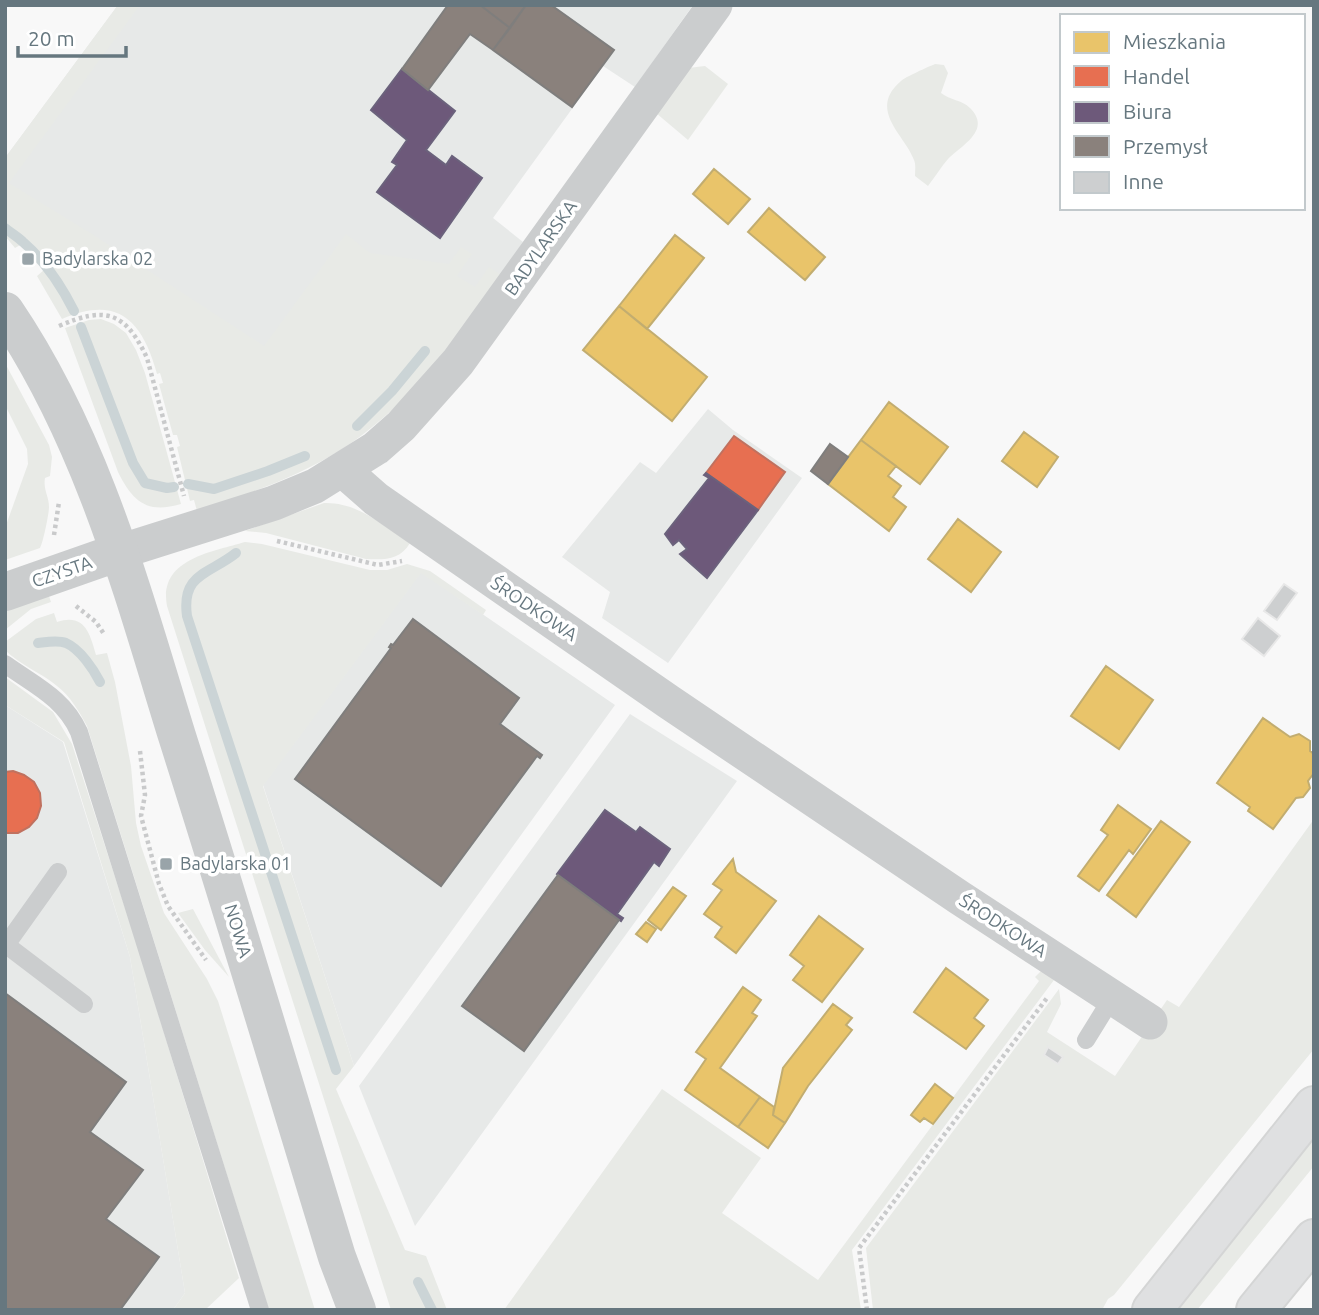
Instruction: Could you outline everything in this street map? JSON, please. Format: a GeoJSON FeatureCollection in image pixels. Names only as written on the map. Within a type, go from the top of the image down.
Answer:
{"type":"FeatureCollection","features":[{"type":"Feature","properties":{"kind":"highway"},"geometry":{"type":"LineString","coordinates":[[1152,1310],[1314,1106]]}},
{"type":"Feature","properties":{"kind":"highway"},"geometry":{"type":"LineString","coordinates":[[1256,1310],[1314,1239]]}},
{"type":"Feature","properties":{"kind":"street","name":"BADYLARSKA"},"geometry":{"type":"LineString","coordinates":[[343,470],[376,448],[401,426],[458,362],[715,5]]}},
{"type":"Feature","properties":{"kind":"street"},"geometry":{"type":"LineString","coordinates":[[5,311],[38,363],[72,430],[119,552],[274,503],[343,470]]}},
{"type":"Feature","properties":{"kind":"street","name":"ŚRODKOWA"},"geometry":{"type":"LineString","coordinates":[[343,470],[376,499],[446,549],[669,702],[1150,1022]]}},
{"type":"Feature","properties":{"kind":"street","name":"CZYSTA"},"geometry":{"type":"LineString","coordinates":[[5,592],[119,552]]}},
{"type":"Feature","properties":{"kind":"street","name":"NOWA"},"geometry":{"type":"LineString","coordinates":[[119,552],[337,1257],[357,1310]]}},
{"type":"Feature","properties":{"kind":"lane"},"geometry":{"type":"LineString","coordinates":[[5,664],[57,700],[73,719],[79,732],[260,1310]]}},
{"type":"Feature","properties":{"kind":"lane"},"geometry":{"type":"LineString","coordinates":[[58,872],[6,945],[83,1004]]}},
{"type":"Feature","properties":{"kind":"lane"},"geometry":{"type":"LineString","coordinates":[[1086,1040],[1112,998]]}},
{"type":"Feature","properties":{"kind":"path"},"geometry":{"type":"LineString","coordinates":[[58,326],[82,316],[105,314],[128,327],[139,342],[146,358],[187,508]]}},
{"type":"Feature","properties":{"kind":"path"},"geometry":{"type":"LineString","coordinates":[[54,537],[59,516],[57,494]]}},
{"type":"Feature","properties":{"kind":"path"},"geometry":{"type":"LineString","coordinates":[[268,539],[378,565],[406,559]]}},
{"type":"Feature","properties":{"kind":"path"},"geometry":{"type":"LineString","coordinates":[[72,601],[96,622],[110,642]]}},
{"type":"Feature","properties":{"kind":"path"},"geometry":{"type":"LineString","coordinates":[[139,747],[145,795]]}},
{"type":"Feature","properties":{"kind":"path"},"geometry":{"type":"LineString","coordinates":[[867,1310],[859,1248],[1068,969]]}},
{"type":"Feature","properties":{"kind":"shaded area"},"geometry":{"type":"Polygon","coordinates":[[[118,5],[693,5],[635,87],[603,66],[493,218],[523,242],[452,345],[361,413],[5,201],[5,158],[118,5]]]}},
{"type":"Feature","properties":{"kind":"shaded area"},"geometry":{"type":"Polygon","coordinates":[[[118,5],[140,5],[9,183],[264,346],[346,234],[370,253],[449,264],[461,247],[472,254],[457,276],[475,287],[489,267],[501,275],[429,371],[409,394],[364,434],[322,461],[288,478],[197,511],[194,500],[190,501],[177,447],[180,446],[177,435],[173,435],[159,384],[163,383],[160,373],[157,374],[144,339],[135,326],[112,311],[81,312],[62,319],[37,276],[44,270],[22,244],[15,248],[5,236],[5,158],[118,5]]]}},
{"type":"Feature","properties":{"kind":"shaded area"},"geometry":{"type":"Polygon","coordinates":[[[935,64],[944,65],[948,73],[941,93],[967,105],[978,123],[972,137],[948,159],[928,186],[915,176],[915,162],[891,122],[887,102],[891,92],[901,81],[935,64]]]}},
{"type":"Feature","properties":{"kind":"shaded area"},"geometry":{"type":"Polygon","coordinates":[[[705,66],[728,84],[688,140],[656,113],[688,68],[705,66]]]}},
{"type":"Feature","properties":{"kind":"shaded area"},"geometry":{"type":"Polygon","coordinates":[[[101,319],[126,333],[136,350],[145,373],[181,504],[159,507],[142,503],[129,491],[118,472],[65,328],[101,319]]]}},
{"type":"Feature","properties":{"kind":"shaded area"},"geometry":{"type":"Polygon","coordinates":[[[5,363],[49,445],[52,457],[50,476],[45,478],[49,507],[40,548],[5,560],[5,528],[28,464],[27,449],[5,405],[5,363]]]}},
{"type":"Feature","properties":{"kind":"shaded area"},"geometry":{"type":"Polygon","coordinates":[[[708,409],[733,430],[802,478],[668,663],[602,618],[610,592],[562,557],[640,462],[656,473],[708,409]]]}},
{"type":"Feature","properties":{"kind":"shaded area"},"geometry":{"type":"Polygon","coordinates":[[[324,503],[359,510],[410,543],[397,556],[366,559],[266,533],[245,531],[324,503]]]}},
{"type":"Feature","properties":{"kind":"shaded area"},"geometry":{"type":"Polygon","coordinates":[[[245,542],[370,570],[387,570],[407,564],[430,571],[486,610],[483,615],[421,573],[263,786],[354,1066],[336,1089],[405,1250],[426,1256],[447,1310],[391,1310],[167,606],[166,590],[179,568],[203,554],[245,542]]]}},
{"type":"Feature","properties":{"kind":"shaded area"},"geometry":{"type":"Polygon","coordinates":[[[421,572],[615,705],[354,1066],[263,785],[421,572]]]}},
{"type":"Feature","properties":{"kind":"shaded area"},"geometry":{"type":"Polygon","coordinates":[[[48,593],[51,602],[31,609],[5,630],[5,610],[48,593]]]}},
{"type":"Feature","properties":{"kind":"shaded area"},"geometry":{"type":"Polygon","coordinates":[[[54,613],[57,622],[74,620],[85,627],[96,655],[107,653],[131,766],[136,823],[141,846],[164,913],[207,979],[218,1001],[315,1310],[269,1310],[87,726],[62,690],[5,650],[5,642],[36,619],[54,613]]]}},
{"type":"Feature","properties":{"kind":"shaded area"},"geometry":{"type":"Polygon","coordinates":[[[5,677],[53,712],[72,744],[139,951],[239,1278],[205,1310],[173,1310],[185,1293],[130,957],[64,742],[5,705],[5,677]]]}},
{"type":"Feature","properties":{"kind":"shaded area"},"geometry":{"type":"Polygon","coordinates":[[[5,705],[63,742],[130,957],[185,1293],[173,1310],[5,1310],[5,705]]]}},
{"type":"Feature","properties":{"kind":"shaded area"},"geometry":{"type":"Polygon","coordinates":[[[630,714],[737,781],[415,1226],[359,1086],[630,714]]]}},
{"type":"Feature","properties":{"kind":"shaded area"},"geometry":{"type":"Polygon","coordinates":[[[1314,819],[1314,1049],[1108,1299],[1102,1310],[873,1310],[866,1248],[1059,989],[1061,1004],[1047,1032],[1115,1076],[1167,1000],[1179,1007],[1314,819]]]}},
{"type":"Feature","properties":{"kind":"shaded area"},"geometry":{"type":"Polygon","coordinates":[[[193,909],[229,977],[178,913],[193,909]]]}},
{"type":"Feature","properties":{"kind":"shaded area"},"geometry":{"type":"Polygon","coordinates":[[[1042,970],[1054,980],[852,1250],[861,1310],[504,1310],[662,1089],[761,1158],[722,1213],[818,1280],[1039,981],[1035,977],[1042,970]]]}},
{"type":"Feature","properties":{"kind":"shaded area"},"geometry":{"type":"Polygon","coordinates":[[[1314,1139],[1314,1166],[1197,1310],[1175,1310],[1314,1139]]]}},
{"type":"Feature","properties":{"kind":"building: Mieszkania"},"geometry":{"type":"Polygon","coordinates":[[[714,169],[750,199],[728,224],[693,194],[714,169]]]}},
{"type":"Feature","properties":{"kind":"building: Mieszkania"},"geometry":{"type":"Polygon","coordinates":[[[769,208],[825,257],[805,280],[748,232],[769,208]]]}},
{"type":"Feature","properties":{"kind":"building: Mieszkania"},"geometry":{"type":"Polygon","coordinates":[[[675,235],[704,258],[647,329],[619,306],[675,235]]]}},
{"type":"Feature","properties":{"kind":"building: Mieszkania"},"geometry":{"type":"Polygon","coordinates":[[[619,306],[707,377],[672,421],[583,350],[619,306]]]}},
{"type":"Feature","properties":{"kind":"building: Mieszkania"},"geometry":{"type":"Polygon","coordinates":[[[889,402],[948,447],[920,484],[861,440],[889,402]]]}},
{"type":"Feature","properties":{"kind":"building: Mieszkania"},"geometry":{"type":"Polygon","coordinates":[[[1024,432],[1058,457],[1037,487],[1002,461],[1024,432]]]}},
{"type":"Feature","properties":{"kind":"building: Mieszkania"},"geometry":{"type":"Polygon","coordinates":[[[861,440],[896,466],[888,476],[901,486],[893,497],[906,507],[889,531],[828,484],[861,440]]]}},
{"type":"Feature","properties":{"kind":"building: Mieszkania"},"geometry":{"type":"Polygon","coordinates":[[[958,519],[1001,552],[971,592],[928,559],[958,519]]]}},
{"type":"Feature","properties":{"kind":"building: Mieszkania"},"geometry":{"type":"Polygon","coordinates":[[[1106,666],[1153,700],[1119,749],[1071,716],[1106,666]]]}},
{"type":"Feature","properties":{"kind":"building: Mieszkania"},"geometry":{"type":"Polygon","coordinates":[[[1263,718],[1290,737],[1299,734],[1310,741],[1310,751],[1314,754],[1314,773],[1308,781],[1310,788],[1303,797],[1296,798],[1273,829],[1248,811],[1250,807],[1217,783],[1263,718]]]}},
{"type":"Feature","properties":{"kind":"building: Mieszkania"},"geometry":{"type":"Polygon","coordinates":[[[1118,805],[1151,829],[1133,854],[1129,850],[1099,891],[1078,876],[1108,835],[1101,830],[1118,805]]]}},
{"type":"Feature","properties":{"kind":"building: Mieszkania"},"geometry":{"type":"Polygon","coordinates":[[[1161,821],[1190,842],[1136,917],[1107,895],[1161,821]]]}},
{"type":"Feature","properties":{"kind":"building: Mieszkania"},"geometry":{"type":"Polygon","coordinates":[[[733,859],[736,872],[776,901],[736,953],[715,937],[722,927],[704,914],[722,890],[713,884],[733,859]]]}},
{"type":"Feature","properties":{"kind":"building: Mieszkania"},"geometry":{"type":"Polygon","coordinates":[[[673,887],[686,896],[661,930],[648,920],[673,887]]]}},
{"type":"Feature","properties":{"kind":"building: Mieszkania"},"geometry":{"type":"Polygon","coordinates":[[[819,916],[863,949],[822,1002],[793,980],[804,966],[790,955],[819,916]]]}},
{"type":"Feature","properties":{"kind":"building: Mieszkania"},"geometry":{"type":"Polygon","coordinates":[[[646,922],[656,929],[647,942],[636,934],[646,922]]]}},
{"type":"Feature","properties":{"kind":"building: Mieszkania"},"geometry":{"type":"Polygon","coordinates":[[[946,968],[988,1000],[974,1018],[984,1026],[966,1049],[914,1012],[946,968]]]}},
{"type":"Feature","properties":{"kind":"building: Mieszkania"},"geometry":{"type":"Polygon","coordinates":[[[743,987],[761,1000],[752,1013],[757,1016],[720,1068],[760,1097],[738,1127],[685,1090],[706,1059],[696,1052],[743,987]]]}},
{"type":"Feature","properties":{"kind":"building: Mieszkania"},"geometry":{"type":"Polygon","coordinates":[[[833,1004],[852,1018],[846,1025],[852,1030],[808,1086],[785,1123],[773,1115],[783,1068],[833,1004]]]}},
{"type":"Feature","properties":{"kind":"building: Mieszkania"},"geometry":{"type":"Polygon","coordinates":[[[935,1084],[953,1098],[933,1124],[924,1118],[920,1122],[911,1115],[935,1084]]]}},
{"type":"Feature","properties":{"kind":"building: Mieszkania"},"geometry":{"type":"Polygon","coordinates":[[[760,1097],[774,1107],[773,1115],[785,1123],[768,1148],[738,1127],[760,1097]]]}},
{"type":"Feature","properties":{"kind":"building: Handel"},"geometry":{"type":"Polygon","coordinates":[[[734,436],[785,472],[758,510],[706,473],[734,436]]]}},
{"type":"Feature","properties":{"kind":"building: Handel"},"geometry":{"type":"Polygon","coordinates":[[[13,771],[34,782],[40,793],[41,806],[37,818],[29,827],[18,833],[6,833],[5,772],[13,771]]]}},
{"type":"Feature","properties":{"kind":"building: Biura"},"geometry":{"type":"Polygon","coordinates":[[[402,69],[455,111],[426,150],[446,165],[452,156],[482,178],[440,238],[377,192],[397,165],[392,162],[407,140],[371,110],[402,69]]]}},
{"type":"Feature","properties":{"kind":"building: Biura"},"geometry":{"type":"Polygon","coordinates":[[[706,473],[758,510],[707,578],[680,554],[687,549],[679,540],[673,545],[665,534],[709,478],[704,475],[706,473]]]}},
{"type":"Feature","properties":{"kind":"building: Biura"},"geometry":{"type":"Polygon","coordinates":[[[605,810],[636,832],[640,827],[670,849],[659,866],[654,862],[617,914],[623,918],[621,921],[557,874],[605,810]]]}},
{"type":"Feature","properties":{"kind":"building: Przemysł"},"geometry":{"type":"Polygon","coordinates":[[[448,5],[480,5],[510,28],[493,50],[470,34],[428,90],[402,69],[448,5]]]}},
{"type":"Feature","properties":{"kind":"building: Przemysł"},"geometry":{"type":"Polygon","coordinates":[[[480,5],[526,5],[510,28],[480,5]]]}},
{"type":"Feature","properties":{"kind":"building: Przemysł"},"geometry":{"type":"Polygon","coordinates":[[[526,5],[551,5],[614,50],[572,107],[493,50],[526,5]]]}},
{"type":"Feature","properties":{"kind":"building: Przemysł"},"geometry":{"type":"Polygon","coordinates":[[[830,444],[848,457],[828,484],[811,471],[830,444]]]}},
{"type":"Feature","properties":{"kind":"building: Przemysł"},"geometry":{"type":"Polygon","coordinates":[[[413,619],[519,698],[500,724],[542,755],[540,758],[537,756],[441,886],[295,779],[391,648],[391,644],[393,645],[413,619]]]}},
{"type":"Feature","properties":{"kind":"building: Przemysł"},"geometry":{"type":"Polygon","coordinates":[[[558,875],[619,920],[524,1051],[462,1006],[558,875]]]}},
{"type":"Feature","properties":{"kind":"building: Przemysł"},"geometry":{"type":"Polygon","coordinates":[[[5,993],[126,1082],[90,1132],[143,1170],[106,1219],[159,1257],[120,1310],[5,1310],[5,993]]]}},
{"type":"Feature","properties":{"kind":"building: Inne"},"geometry":{"type":"Polygon","coordinates":[[[1284,584],[1297,593],[1277,620],[1264,611],[1284,584]]]}},
{"type":"Feature","properties":{"kind":"building: Inne"},"geometry":{"type":"Polygon","coordinates":[[[1258,618],[1280,636],[1264,656],[1242,639],[1258,618]]]}},
{"type":"Feature","properties":{"kind":"building: Inne"},"geometry":{"type":"Polygon","coordinates":[[[1048,1047],[1063,1057],[1058,1064],[1044,1055],[1048,1047]]]}},
{"type":"Feature","properties":{"kind":"waterway"},"geometry":{"type":"LineString","coordinates":[[5,228],[31,249],[45,265],[74,311]]}},
{"type":"Feature","properties":{"kind":"waterway"},"geometry":{"type":"LineString","coordinates":[[81,327],[133,463],[145,483],[174,487]]}},
{"type":"Feature","properties":{"kind":"waterway"},"geometry":{"type":"LineString","coordinates":[[357,426],[392,391],[425,351]]}},
{"type":"Feature","properties":{"kind":"waterway"},"geometry":{"type":"LineString","coordinates":[[188,484],[214,489],[305,456]]}},
{"type":"Feature","properties":{"kind":"waterway"},"geometry":{"type":"LineString","coordinates":[[236,553],[193,583],[188,591],[187,616],[336,1070]]}},
{"type":"Feature","properties":{"kind":"waterway"},"geometry":{"type":"LineString","coordinates":[[38,643],[60,642],[71,646],[86,660],[100,682]]}},
{"type":"Feature","properties":{"kind":"waterway"},"geometry":{"type":"LineString","coordinates":[[418,1282],[432,1310]]}},
{"type":"Feature","properties":{"kind":"place","name":"Badylarska 02"},"geometry":{"type":"Point","coordinates":[28,259]}},
{"type":"Feature","properties":{"kind":"place","name":"Badylarska 01"},"geometry":{"type":"Point","coordinates":[166,864]}}]}
